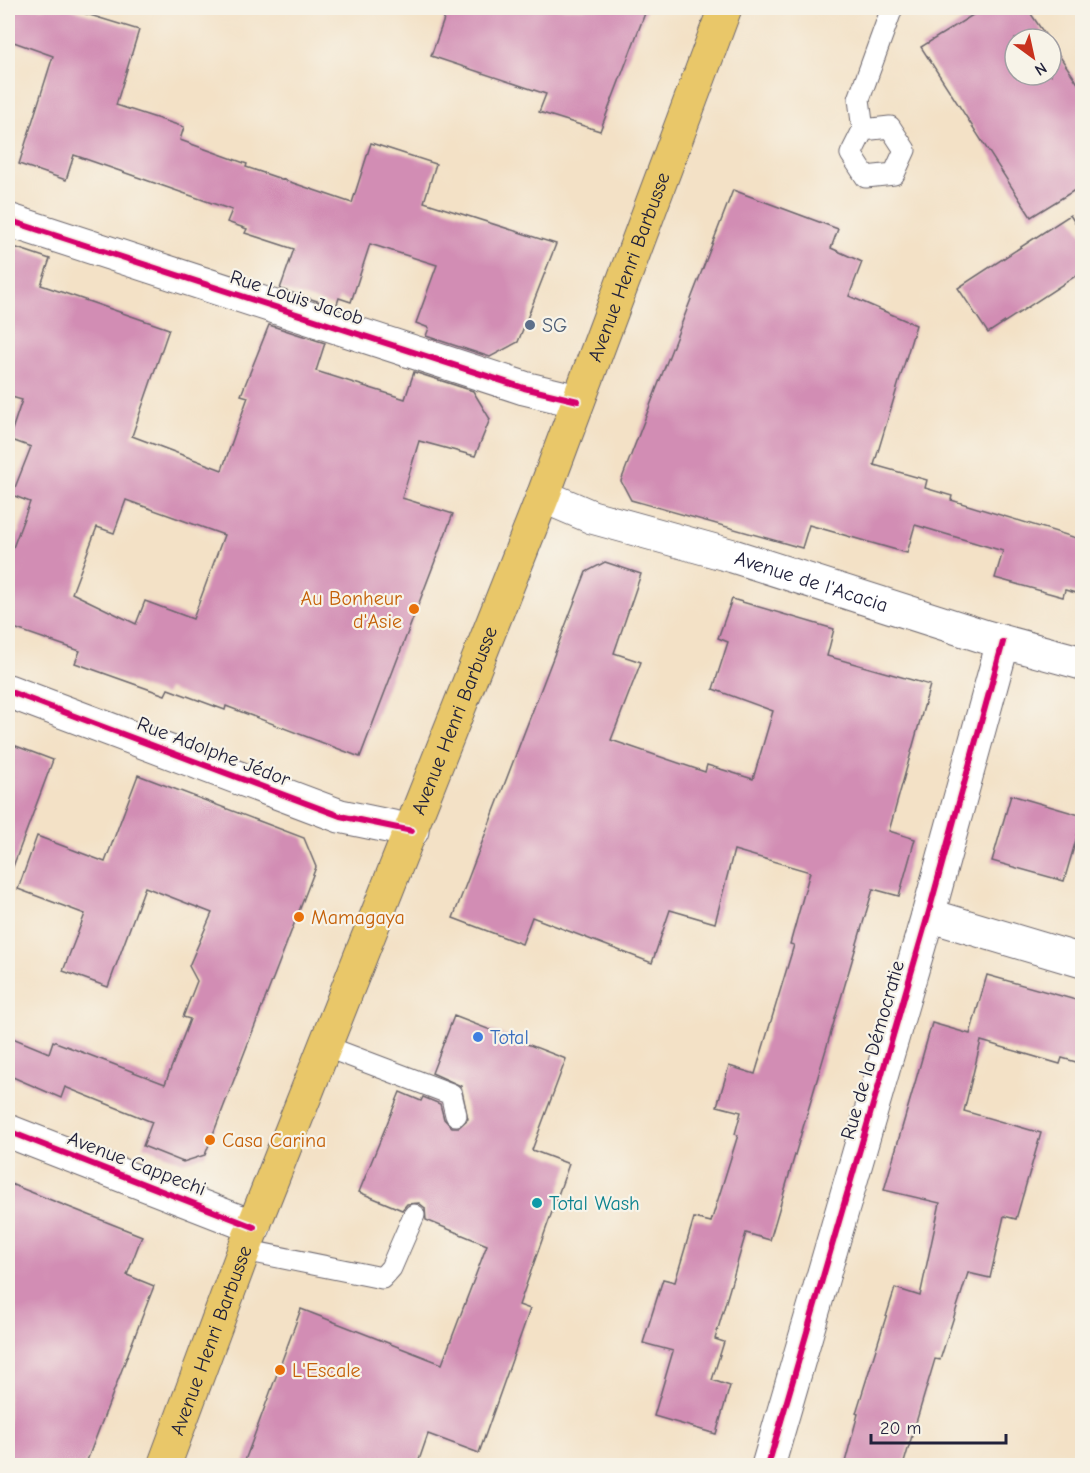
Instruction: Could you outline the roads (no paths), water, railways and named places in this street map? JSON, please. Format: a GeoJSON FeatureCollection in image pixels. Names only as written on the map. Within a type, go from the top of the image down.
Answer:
{"type":"FeatureCollection","features":[{"type":"Feature","properties":{"kind":"main road","name":"Avenue Henri Barbusse"},"geometry":{"type":"LineString","coordinates":[[164,1466],[249,1239],[327,1047],[543,496],[725,8]]}},
{"type":"Feature","properties":{"kind":"street","name":"Rue Louis Jacob"},"geometry":{"type":"LineString","coordinates":[[8,220],[524,388],[578,401]]}},
{"type":"Feature","properties":{"kind":"street","name":"Avenue de l'Acacia"},"geometry":{"type":"LineString","coordinates":[[543,496],[592,517],[733,556],[1003,642],[1083,663]]}},
{"type":"Feature","properties":{"kind":"street","name":"Rue de la Démocratie"},"geometry":{"type":"LineString","coordinates":[[768,1466],[928,915],[1003,642]]}},
{"type":"Feature","properties":{"kind":"street","name":"Rue Adolphe Jédor"},"geometry":{"type":"LineString","coordinates":[[8,691],[340,816],[412,831]]}},
{"type":"Feature","properties":{"kind":"street"},"geometry":{"type":"LineString","coordinates":[[928,915],[1083,961]]}},
{"type":"Feature","properties":{"kind":"street","name":"Avenue Cappechi"},"geometry":{"type":"LineString","coordinates":[[8,1131],[249,1239]]}},
{"type":"Feature","properties":{"kind":"lane"},"geometry":{"type":"LineString","coordinates":[[862,130],[859,99],[892,8]]}},
{"type":"Feature","properties":{"kind":"lane"},"geometry":{"type":"LineString","coordinates":[[327,1047],[451,1094],[456,1115]]}},
{"type":"Feature","properties":{"kind":"lane"},"geometry":{"type":"LineString","coordinates":[[249,1239],[382,1278],[391,1268],[414,1215]]}},
{"type":"Feature","properties":{"kind":"place","name":"SG"},"geometry":{"type":"Point","coordinates":[530,325]}},
{"type":"Feature","properties":{"kind":"place","name":"Au Bonheur d'Asie"},"geometry":{"type":"Point","coordinates":[414,609]}},
{"type":"Feature","properties":{"kind":"place","name":"Mamagaya"},"geometry":{"type":"Point","coordinates":[299,917]}},
{"type":"Feature","properties":{"kind":"place","name":"Total"},"geometry":{"type":"Point","coordinates":[478,1037]}},
{"type":"Feature","properties":{"kind":"place","name":"Casa Carina"},"geometry":{"type":"Point","coordinates":[210,1140]}},
{"type":"Feature","properties":{"kind":"place","name":"Total Wash"},"geometry":{"type":"Point","coordinates":[537,1203]}},
{"type":"Feature","properties":{"kind":"place","name":"L'Escale"},"geometry":{"type":"Point","coordinates":[280,1370]}}]}
